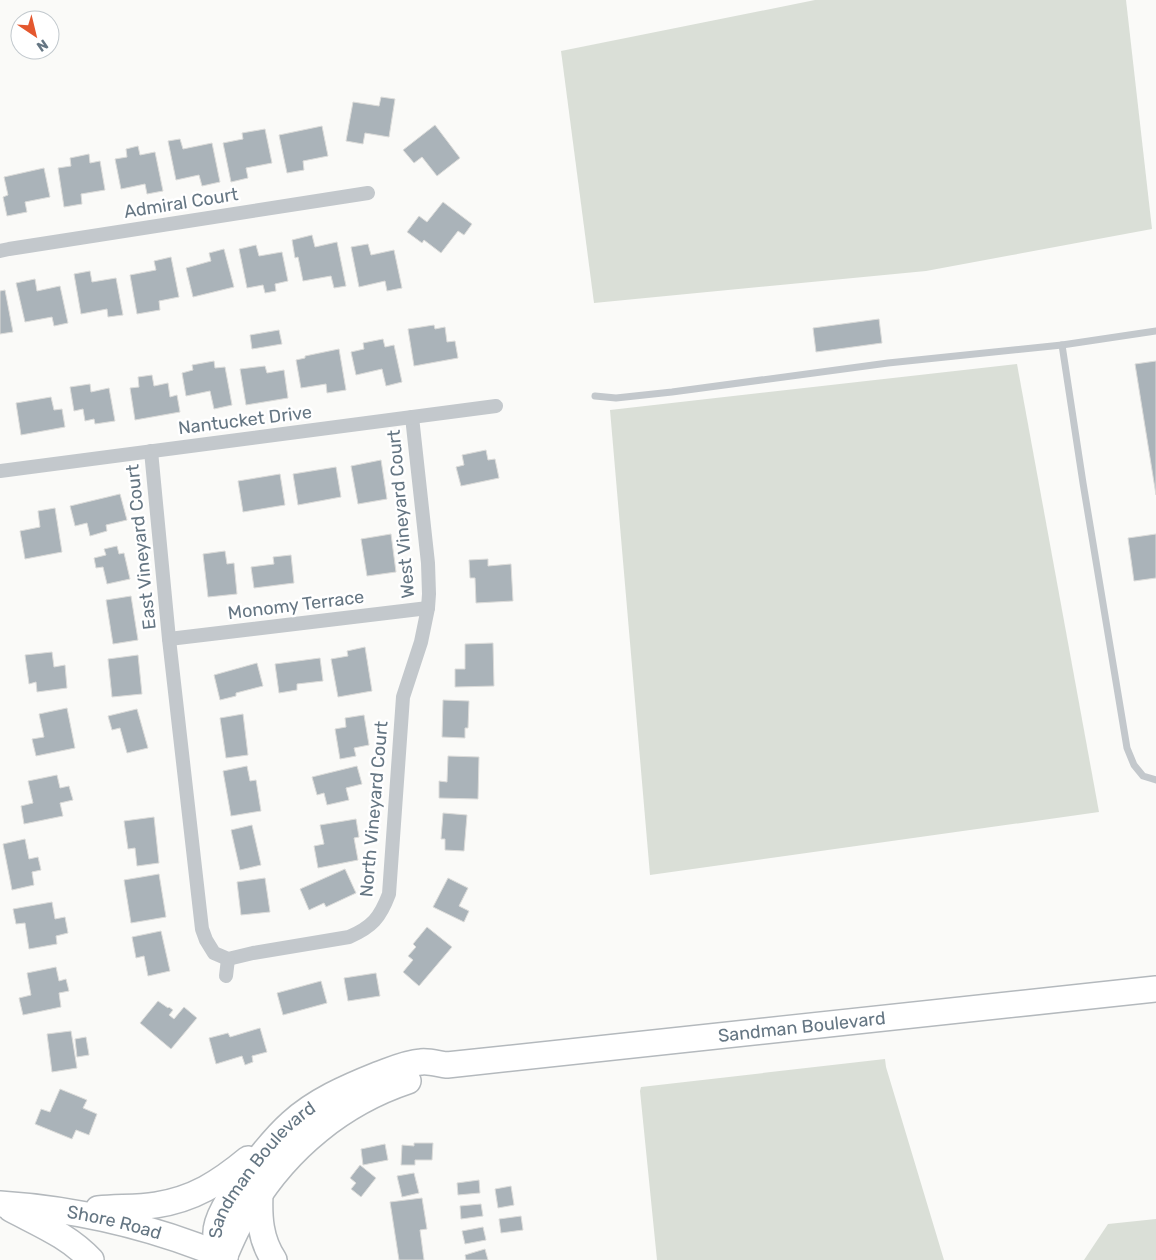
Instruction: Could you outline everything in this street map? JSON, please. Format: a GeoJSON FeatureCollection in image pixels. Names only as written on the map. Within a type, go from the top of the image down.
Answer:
{"type":"FeatureCollection","features":[{"type":"Feature","properties":{"kind":"highway","name":"Sandman Boulevard"},"geometry":{"type":"LineString","coordinates":[[224,1258],[216,1236],[222,1212],[242,1181],[276,1137],[291,1122],[330,1096],[392,1069],[422,1061],[447,1065],[1156,989]]}},
{"type":"Feature","properties":{"kind":"highway","name":"Sandman Boulevard"},"geometry":{"type":"LineString","coordinates":[[224,1258],[239,1224],[269,1180],[296,1150],[329,1122],[368,1098],[447,1065]]}},
{"type":"Feature","properties":{"kind":"highway"},"geometry":{"type":"LineString","coordinates":[[73,1212],[154,1205],[192,1195],[210,1187],[227,1176],[276,1137]]}},
{"type":"Feature","properties":{"kind":"highway"},"geometry":{"type":"LineString","coordinates":[[260,1193],[261,1228],[265,1244],[274,1260]]}},
{"type":"Feature","properties":{"kind":"highway"},"geometry":{"type":"LineString","coordinates":[[1,1204],[56,1232],[70,1241],[91,1260]]}},
{"type":"Feature","properties":{"kind":"highway","name":"Shore Road"},"geometry":{"type":"LineString","coordinates":[[1,1204],[73,1212],[144,1228],[194,1244],[224,1258]]}},
{"type":"Feature","properties":{"kind":"street","name":"Admiral Court"},"geometry":{"type":"LineString","coordinates":[[0,251],[368,194]]}},
{"type":"Feature","properties":{"kind":"street","name":"Nantucket Drive"},"geometry":{"type":"LineString","coordinates":[[0,471],[496,406]]}},
{"type":"Feature","properties":{"kind":"street","name":"West Vineyard Court"},"geometry":{"type":"LineString","coordinates":[[412,417],[428,563],[428,608]]}},
{"type":"Feature","properties":{"kind":"street","name":"East Vineyard Court"},"geometry":{"type":"LineString","coordinates":[[151,451],[169,639]]}},
{"type":"Feature","properties":{"kind":"street","name":"Monomy Terrace"},"geometry":{"type":"LineString","coordinates":[[169,639],[428,608]]}},
{"type":"Feature","properties":{"kind":"street","name":"North Vineyard Court"},"geometry":{"type":"LineString","coordinates":[[228,959],[349,937],[362,931],[374,921],[383,909],[389,894],[403,697],[421,642],[428,608]]}},
{"type":"Feature","properties":{"kind":"street"},"geometry":{"type":"LineString","coordinates":[[169,639],[202,929],[214,953],[228,959],[226,976]]}},
{"type":"Feature","properties":{"kind":"lane"},"geometry":{"type":"LineString","coordinates":[[595,396],[616,398],[672,392],[888,363],[1062,345],[1156,331]]}},
{"type":"Feature","properties":{"kind":"lane"},"geometry":{"type":"LineString","coordinates":[[1062,345],[1081,473],[1127,748],[1134,765],[1143,776],[1156,780]]}},
{"type":"Feature","properties":{"kind":"shaded area"},"geometry":{"type":"Polygon","coordinates":[[[815,0],[1126,0],[1152,229],[926,271],[594,303],[561,51],[815,0]]]}},
{"type":"Feature","properties":{"kind":"shaded area"},"geometry":{"type":"Polygon","coordinates":[[[1017,364],[1099,812],[650,875],[610,410],[1017,364]]]}},
{"type":"Feature","properties":{"kind":"shaded area"},"geometry":{"type":"Polygon","coordinates":[[[885,1059],[944,1260],[657,1260],[641,1087],[885,1059]]]}},
{"type":"Feature","properties":{"kind":"shaded area"},"geometry":{"type":"Polygon","coordinates":[[[1156,1219],[1156,1260],[1084,1260],[1108,1224],[1156,1219]]]}},
{"type":"Feature","properties":{"kind":"building"},"geometry":{"type":"Polygon","coordinates":[[[381,97],[395,99],[389,137],[365,133],[363,144],[346,141],[353,102],[379,106],[381,97]]]}},
{"type":"Feature","properties":{"kind":"building"},"geometry":{"type":"Polygon","coordinates":[[[435,125],[460,158],[437,176],[422,157],[414,163],[403,150],[435,125]]]}},
{"type":"Feature","properties":{"kind":"building"},"geometry":{"type":"Polygon","coordinates":[[[322,126],[328,156],[303,161],[304,170],[287,173],[279,135],[322,126]]]}},
{"type":"Feature","properties":{"kind":"building"},"geometry":{"type":"Polygon","coordinates":[[[265,129],[272,163],[246,168],[248,178],[231,182],[223,143],[243,139],[242,133],[265,129]]]}},
{"type":"Feature","properties":{"kind":"building"},"geometry":{"type":"Polygon","coordinates":[[[180,139],[183,149],[212,143],[220,182],[202,186],[199,175],[176,180],[168,141],[180,139]]]}},
{"type":"Feature","properties":{"kind":"building"},"geometry":{"type":"Polygon","coordinates":[[[138,146],[140,155],[155,152],[163,191],[147,194],[145,184],[121,189],[115,159],[127,157],[126,149],[138,146]]]}},
{"type":"Feature","properties":{"kind":"building"},"geometry":{"type":"Polygon","coordinates":[[[89,154],[90,163],[100,161],[105,190],[81,194],[82,204],[64,207],[58,168],[71,166],[70,158],[89,154]]]}},
{"type":"Feature","properties":{"kind":"building"},"geometry":{"type":"Polygon","coordinates":[[[44,168],[50,197],[25,202],[27,212],[7,216],[3,197],[8,195],[4,177],[44,168]]]}},
{"type":"Feature","properties":{"kind":"building"},"geometry":{"type":"Polygon","coordinates":[[[443,202],[472,224],[464,235],[458,231],[441,253],[424,240],[422,243],[407,232],[419,216],[427,222],[443,202]]]}},
{"type":"Feature","properties":{"kind":"building"},"geometry":{"type":"Polygon","coordinates":[[[312,235],[315,247],[337,242],[346,286],[334,288],[331,276],[303,281],[298,257],[295,258],[292,240],[312,235]]]}},
{"type":"Feature","properties":{"kind":"building"},"geometry":{"type":"Polygon","coordinates":[[[368,244],[371,255],[394,250],[402,288],[387,291],[385,281],[359,287],[351,247],[368,244]]]}},
{"type":"Feature","properties":{"kind":"building"},"geometry":{"type":"Polygon","coordinates":[[[256,245],[259,256],[282,252],[288,281],[275,284],[276,291],[265,293],[263,285],[247,288],[239,249],[256,245]]]}},
{"type":"Feature","properties":{"kind":"building"},"geometry":{"type":"Polygon","coordinates":[[[224,249],[234,287],[193,297],[186,268],[211,261],[209,253],[224,249]]]}},
{"type":"Feature","properties":{"kind":"building"},"geometry":{"type":"Polygon","coordinates":[[[171,257],[179,297],[159,301],[160,310],[137,314],[130,275],[156,270],[154,261],[171,257]]]}},
{"type":"Feature","properties":{"kind":"building"},"geometry":{"type":"Polygon","coordinates":[[[90,271],[92,282],[116,278],[123,315],[108,317],[107,309],[81,314],[74,274],[90,271]]]}},
{"type":"Feature","properties":{"kind":"building"},"geometry":{"type":"Polygon","coordinates":[[[35,279],[37,291],[60,286],[68,323],[54,326],[52,317],[25,322],[16,283],[35,279]]]}},
{"type":"Feature","properties":{"kind":"building"},"geometry":{"type":"Polygon","coordinates":[[[5,290],[13,332],[0,334],[0,291],[5,290]]]}},
{"type":"Feature","properties":{"kind":"building"},"geometry":{"type":"Polygon","coordinates":[[[879,319],[882,343],[816,352],[813,328],[879,319]]]}},
{"type":"Feature","properties":{"kind":"building"},"geometry":{"type":"Polygon","coordinates":[[[434,325],[435,329],[445,327],[447,342],[455,341],[458,358],[414,366],[408,329],[434,325]]]}},
{"type":"Feature","properties":{"kind":"building"},"geometry":{"type":"Polygon","coordinates":[[[279,330],[282,344],[252,349],[250,335],[279,330]]]}},
{"type":"Feature","properties":{"kind":"building"},"geometry":{"type":"Polygon","coordinates":[[[383,339],[385,347],[394,345],[402,382],[386,386],[382,369],[356,375],[351,352],[364,349],[363,343],[383,339]]]}},
{"type":"Feature","properties":{"kind":"building"},"geometry":{"type":"Polygon","coordinates":[[[339,349],[346,390],[327,393],[326,384],[301,388],[296,360],[305,358],[305,356],[339,349]]]}},
{"type":"Feature","properties":{"kind":"building"},"geometry":{"type":"Polygon","coordinates":[[[214,361],[215,368],[225,367],[232,405],[214,409],[210,391],[186,396],[182,373],[193,370],[192,365],[214,361]]]}},
{"type":"Feature","properties":{"kind":"building"},"geometry":{"type":"Polygon","coordinates":[[[1156,361],[1156,495],[1135,364],[1156,361]]]}},
{"type":"Feature","properties":{"kind":"building"},"geometry":{"type":"Polygon","coordinates":[[[265,366],[267,373],[284,370],[288,398],[246,405],[240,369],[265,366]]]}},
{"type":"Feature","properties":{"kind":"building"},"geometry":{"type":"Polygon","coordinates":[[[152,375],[154,386],[168,383],[170,397],[177,395],[180,412],[135,420],[130,388],[139,387],[138,377],[152,375]]]}},
{"type":"Feature","properties":{"kind":"building"},"geometry":{"type":"Polygon","coordinates":[[[90,384],[91,392],[109,388],[115,421],[95,424],[94,419],[85,421],[83,409],[74,411],[70,387],[90,384]]]}},
{"type":"Feature","properties":{"kind":"building"},"geometry":{"type":"Polygon","coordinates":[[[51,397],[54,410],[62,409],[65,427],[21,435],[16,403],[51,397]]]}},
{"type":"Feature","properties":{"kind":"building"},"geometry":{"type":"Polygon","coordinates":[[[486,450],[488,460],[495,459],[499,478],[461,486],[456,467],[464,465],[462,455],[486,450]]]}},
{"type":"Feature","properties":{"kind":"building"},"geometry":{"type":"Polygon","coordinates":[[[381,460],[387,499],[358,504],[351,466],[381,460]]]}},
{"type":"Feature","properties":{"kind":"building"},"geometry":{"type":"Polygon","coordinates":[[[336,467],[341,497],[298,505],[293,474],[336,467]]]}},
{"type":"Feature","properties":{"kind":"building"},"geometry":{"type":"Polygon","coordinates":[[[280,474],[285,505],[243,512],[238,481],[280,474]]]}},
{"type":"Feature","properties":{"kind":"building"},"geometry":{"type":"Polygon","coordinates":[[[120,494],[127,520],[106,525],[107,531],[90,536],[87,523],[75,526],[70,506],[120,494]]]}},
{"type":"Feature","properties":{"kind":"building"},"geometry":{"type":"Polygon","coordinates":[[[55,508],[62,552],[25,559],[20,531],[40,527],[38,511],[55,508]]]}},
{"type":"Feature","properties":{"kind":"building"},"geometry":{"type":"Polygon","coordinates":[[[391,534],[396,572],[367,576],[361,539],[391,534]]]}},
{"type":"Feature","properties":{"kind":"building"},"geometry":{"type":"Polygon","coordinates":[[[1156,534],[1156,578],[1134,581],[1128,538],[1156,534]]]}},
{"type":"Feature","properties":{"kind":"building"},"geometry":{"type":"Polygon","coordinates":[[[117,546],[119,554],[124,553],[130,579],[107,584],[103,567],[96,568],[94,558],[106,555],[104,549],[117,546]]]}},
{"type":"Feature","properties":{"kind":"building"},"geometry":{"type":"Polygon","coordinates":[[[225,551],[227,564],[234,563],[237,594],[208,597],[203,554],[225,551]]]}},
{"type":"Feature","properties":{"kind":"building"},"geometry":{"type":"Polygon","coordinates":[[[291,555],[294,583],[254,588],[251,567],[274,564],[273,557],[291,555]]]}},
{"type":"Feature","properties":{"kind":"building"},"geometry":{"type":"Polygon","coordinates":[[[488,559],[488,566],[511,564],[513,601],[476,603],[475,578],[470,578],[469,560],[488,559]]]}},
{"type":"Feature","properties":{"kind":"building"},"geometry":{"type":"Polygon","coordinates":[[[131,596],[138,640],[113,644],[106,600],[131,596]]]}},
{"type":"Feature","properties":{"kind":"building"},"geometry":{"type":"Polygon","coordinates":[[[493,643],[494,686],[455,687],[455,669],[465,669],[465,644],[493,643]]]}},
{"type":"Feature","properties":{"kind":"building"},"geometry":{"type":"Polygon","coordinates":[[[365,647],[372,691],[338,697],[331,659],[348,656],[347,651],[365,647]]]}},
{"type":"Feature","properties":{"kind":"building"},"geometry":{"type":"Polygon","coordinates":[[[52,652],[54,667],[65,665],[67,688],[37,692],[36,682],[29,684],[25,655],[52,652]]]}},
{"type":"Feature","properties":{"kind":"building"},"geometry":{"type":"Polygon","coordinates":[[[138,655],[142,694],[112,697],[108,659],[138,655]]]}},
{"type":"Feature","properties":{"kind":"building"},"geometry":{"type":"Polygon","coordinates":[[[320,658],[323,681],[297,684],[297,690],[279,693],[275,664],[320,658]]]}},
{"type":"Feature","properties":{"kind":"building"},"geometry":{"type":"Polygon","coordinates":[[[257,663],[263,686],[236,693],[236,696],[220,700],[214,675],[257,663]]]}},
{"type":"Feature","properties":{"kind":"building"},"geometry":{"type":"Polygon","coordinates":[[[443,700],[469,701],[468,728],[465,728],[465,738],[442,737],[443,700]]]}},
{"type":"Feature","properties":{"kind":"building"},"geometry":{"type":"Polygon","coordinates":[[[67,708],[75,748],[36,756],[32,739],[44,737],[39,714],[67,708]]]}},
{"type":"Feature","properties":{"kind":"building"},"geometry":{"type":"Polygon","coordinates":[[[137,709],[148,748],[127,753],[120,728],[112,730],[108,716],[137,709]]]}},
{"type":"Feature","properties":{"kind":"building"},"geometry":{"type":"Polygon","coordinates":[[[243,714],[248,755],[226,758],[220,718],[243,714]]]}},
{"type":"Feature","properties":{"kind":"building"},"geometry":{"type":"Polygon","coordinates":[[[364,715],[369,745],[354,748],[356,756],[340,759],[335,729],[346,727],[345,718],[364,715]]]}},
{"type":"Feature","properties":{"kind":"building"},"geometry":{"type":"Polygon","coordinates":[[[448,756],[479,757],[478,799],[439,798],[439,781],[447,782],[448,756]]]}},
{"type":"Feature","properties":{"kind":"building"},"geometry":{"type":"Polygon","coordinates":[[[247,766],[250,781],[256,780],[261,811],[231,816],[223,771],[247,766]]]}},
{"type":"Feature","properties":{"kind":"building"},"geometry":{"type":"Polygon","coordinates":[[[357,766],[362,784],[346,788],[349,800],[327,805],[324,793],[317,795],[312,777],[357,766]]]}},
{"type":"Feature","properties":{"kind":"building"},"geometry":{"type":"Polygon","coordinates":[[[57,775],[60,788],[69,786],[73,800],[60,803],[63,816],[24,824],[21,806],[33,803],[28,781],[57,775]]]}},
{"type":"Feature","properties":{"kind":"building"},"geometry":{"type":"Polygon","coordinates":[[[443,813],[467,815],[464,851],[445,850],[445,839],[441,839],[443,813]]]}},
{"type":"Feature","properties":{"kind":"building"},"geometry":{"type":"Polygon","coordinates":[[[154,817],[159,863],[137,866],[135,848],[128,849],[124,821],[154,817]]]}},
{"type":"Feature","properties":{"kind":"building"},"geometry":{"type":"Polygon","coordinates":[[[356,819],[359,837],[354,838],[358,860],[318,868],[314,846],[324,844],[320,825],[356,819]]]}},
{"type":"Feature","properties":{"kind":"building"},"geometry":{"type":"Polygon","coordinates":[[[252,825],[261,865],[240,870],[231,830],[252,825]]]}},
{"type":"Feature","properties":{"kind":"building"},"geometry":{"type":"Polygon","coordinates":[[[25,839],[29,859],[38,857],[41,870],[32,872],[34,885],[12,890],[3,844],[25,839]]]}},
{"type":"Feature","properties":{"kind":"building"},"geometry":{"type":"Polygon","coordinates":[[[345,869],[356,893],[326,907],[324,903],[309,910],[300,889],[345,869]]]}},
{"type":"Feature","properties":{"kind":"building"},"geometry":{"type":"Polygon","coordinates":[[[159,874],[166,917],[131,923],[124,880],[159,874]]]}},
{"type":"Feature","properties":{"kind":"building"},"geometry":{"type":"Polygon","coordinates":[[[265,878],[270,912],[241,915],[237,882],[265,878]]]}},
{"type":"Feature","properties":{"kind":"building"},"geometry":{"type":"Polygon","coordinates":[[[448,878],[468,888],[459,906],[469,911],[464,922],[433,907],[448,878]]]}},
{"type":"Feature","properties":{"kind":"building"},"geometry":{"type":"Polygon","coordinates":[[[52,902],[55,919],[65,917],[68,933],[56,936],[57,944],[29,949],[25,923],[16,924],[13,909],[52,902]]]}},
{"type":"Feature","properties":{"kind":"building"},"geometry":{"type":"Polygon","coordinates":[[[427,927],[452,947],[419,986],[403,972],[413,960],[408,956],[416,947],[413,944],[427,927]]]}},
{"type":"Feature","properties":{"kind":"building"},"geometry":{"type":"Polygon","coordinates":[[[161,931],[170,971],[148,976],[144,956],[136,958],[132,937],[161,931]]]}},
{"type":"Feature","properties":{"kind":"building"},"geometry":{"type":"Polygon","coordinates":[[[56,967],[59,981],[66,979],[69,991],[59,993],[61,1007],[23,1015],[19,998],[31,995],[27,973],[56,967]]]}},
{"type":"Feature","properties":{"kind":"building"},"geometry":{"type":"Polygon","coordinates":[[[376,973],[380,996],[348,1001],[344,978],[376,973]]]}},
{"type":"Feature","properties":{"kind":"building"},"geometry":{"type":"Polygon","coordinates":[[[321,981],[327,1003],[283,1015],[277,993],[321,981]]]}},
{"type":"Feature","properties":{"kind":"building"},"geometry":{"type":"Polygon","coordinates":[[[158,1001],[173,1010],[169,1015],[174,1019],[184,1007],[197,1018],[171,1049],[140,1023],[158,1001]]]}},
{"type":"Feature","properties":{"kind":"building"},"geometry":{"type":"Polygon","coordinates":[[[260,1028],[267,1052],[252,1056],[253,1062],[245,1065],[242,1056],[216,1064],[209,1038],[228,1033],[230,1037],[260,1028]]]}},
{"type":"Feature","properties":{"kind":"building"},"geometry":{"type":"Polygon","coordinates":[[[71,1031],[77,1068],[52,1072],[47,1034],[71,1031]]]}},
{"type":"Feature","properties":{"kind":"building"},"geometry":{"type":"Polygon","coordinates":[[[86,1037],[89,1055],[77,1057],[75,1039],[86,1037]]]}},
{"type":"Feature","properties":{"kind":"building"},"geometry":{"type":"Polygon","coordinates":[[[60,1089],[87,1100],[83,1108],[97,1114],[89,1135],[76,1130],[72,1139],[35,1124],[41,1109],[50,1112],[60,1089]]]}},
{"type":"Feature","properties":{"kind":"building"},"geometry":{"type":"Polygon","coordinates":[[[414,1143],[433,1143],[432,1160],[415,1160],[415,1165],[401,1165],[402,1145],[414,1146],[414,1143]]]}},
{"type":"Feature","properties":{"kind":"building"},"geometry":{"type":"Polygon","coordinates":[[[385,1144],[388,1160],[363,1165],[361,1149],[385,1144]]]}},
{"type":"Feature","properties":{"kind":"building"},"geometry":{"type":"Polygon","coordinates":[[[360,1165],[376,1178],[361,1197],[351,1189],[356,1183],[350,1178],[360,1165]]]}},
{"type":"Feature","properties":{"kind":"building"},"geometry":{"type":"Polygon","coordinates":[[[414,1173],[419,1193],[402,1197],[397,1176],[414,1173]]]}},
{"type":"Feature","properties":{"kind":"building"},"geometry":{"type":"Polygon","coordinates":[[[479,1180],[480,1193],[458,1195],[457,1183],[479,1180]]]}},
{"type":"Feature","properties":{"kind":"building"},"geometry":{"type":"Polygon","coordinates":[[[511,1186],[514,1205],[498,1208],[495,1189],[511,1186]]]}},
{"type":"Feature","properties":{"kind":"building"},"geometry":{"type":"Polygon","coordinates":[[[422,1198],[427,1229],[420,1230],[424,1260],[399,1260],[390,1202],[422,1198]]]}},
{"type":"Feature","properties":{"kind":"building"},"geometry":{"type":"Polygon","coordinates":[[[481,1204],[483,1216],[461,1219],[460,1206],[481,1204]]]}},
{"type":"Feature","properties":{"kind":"building"},"geometry":{"type":"Polygon","coordinates":[[[521,1216],[523,1230],[501,1233],[499,1219],[521,1216]]]}},
{"type":"Feature","properties":{"kind":"building"},"geometry":{"type":"Polygon","coordinates":[[[483,1227],[486,1240],[465,1244],[462,1231],[483,1227]]]}},
{"type":"Feature","properties":{"kind":"building"},"geometry":{"type":"Polygon","coordinates":[[[485,1249],[488,1260],[466,1260],[465,1255],[485,1249]]]}}]}
